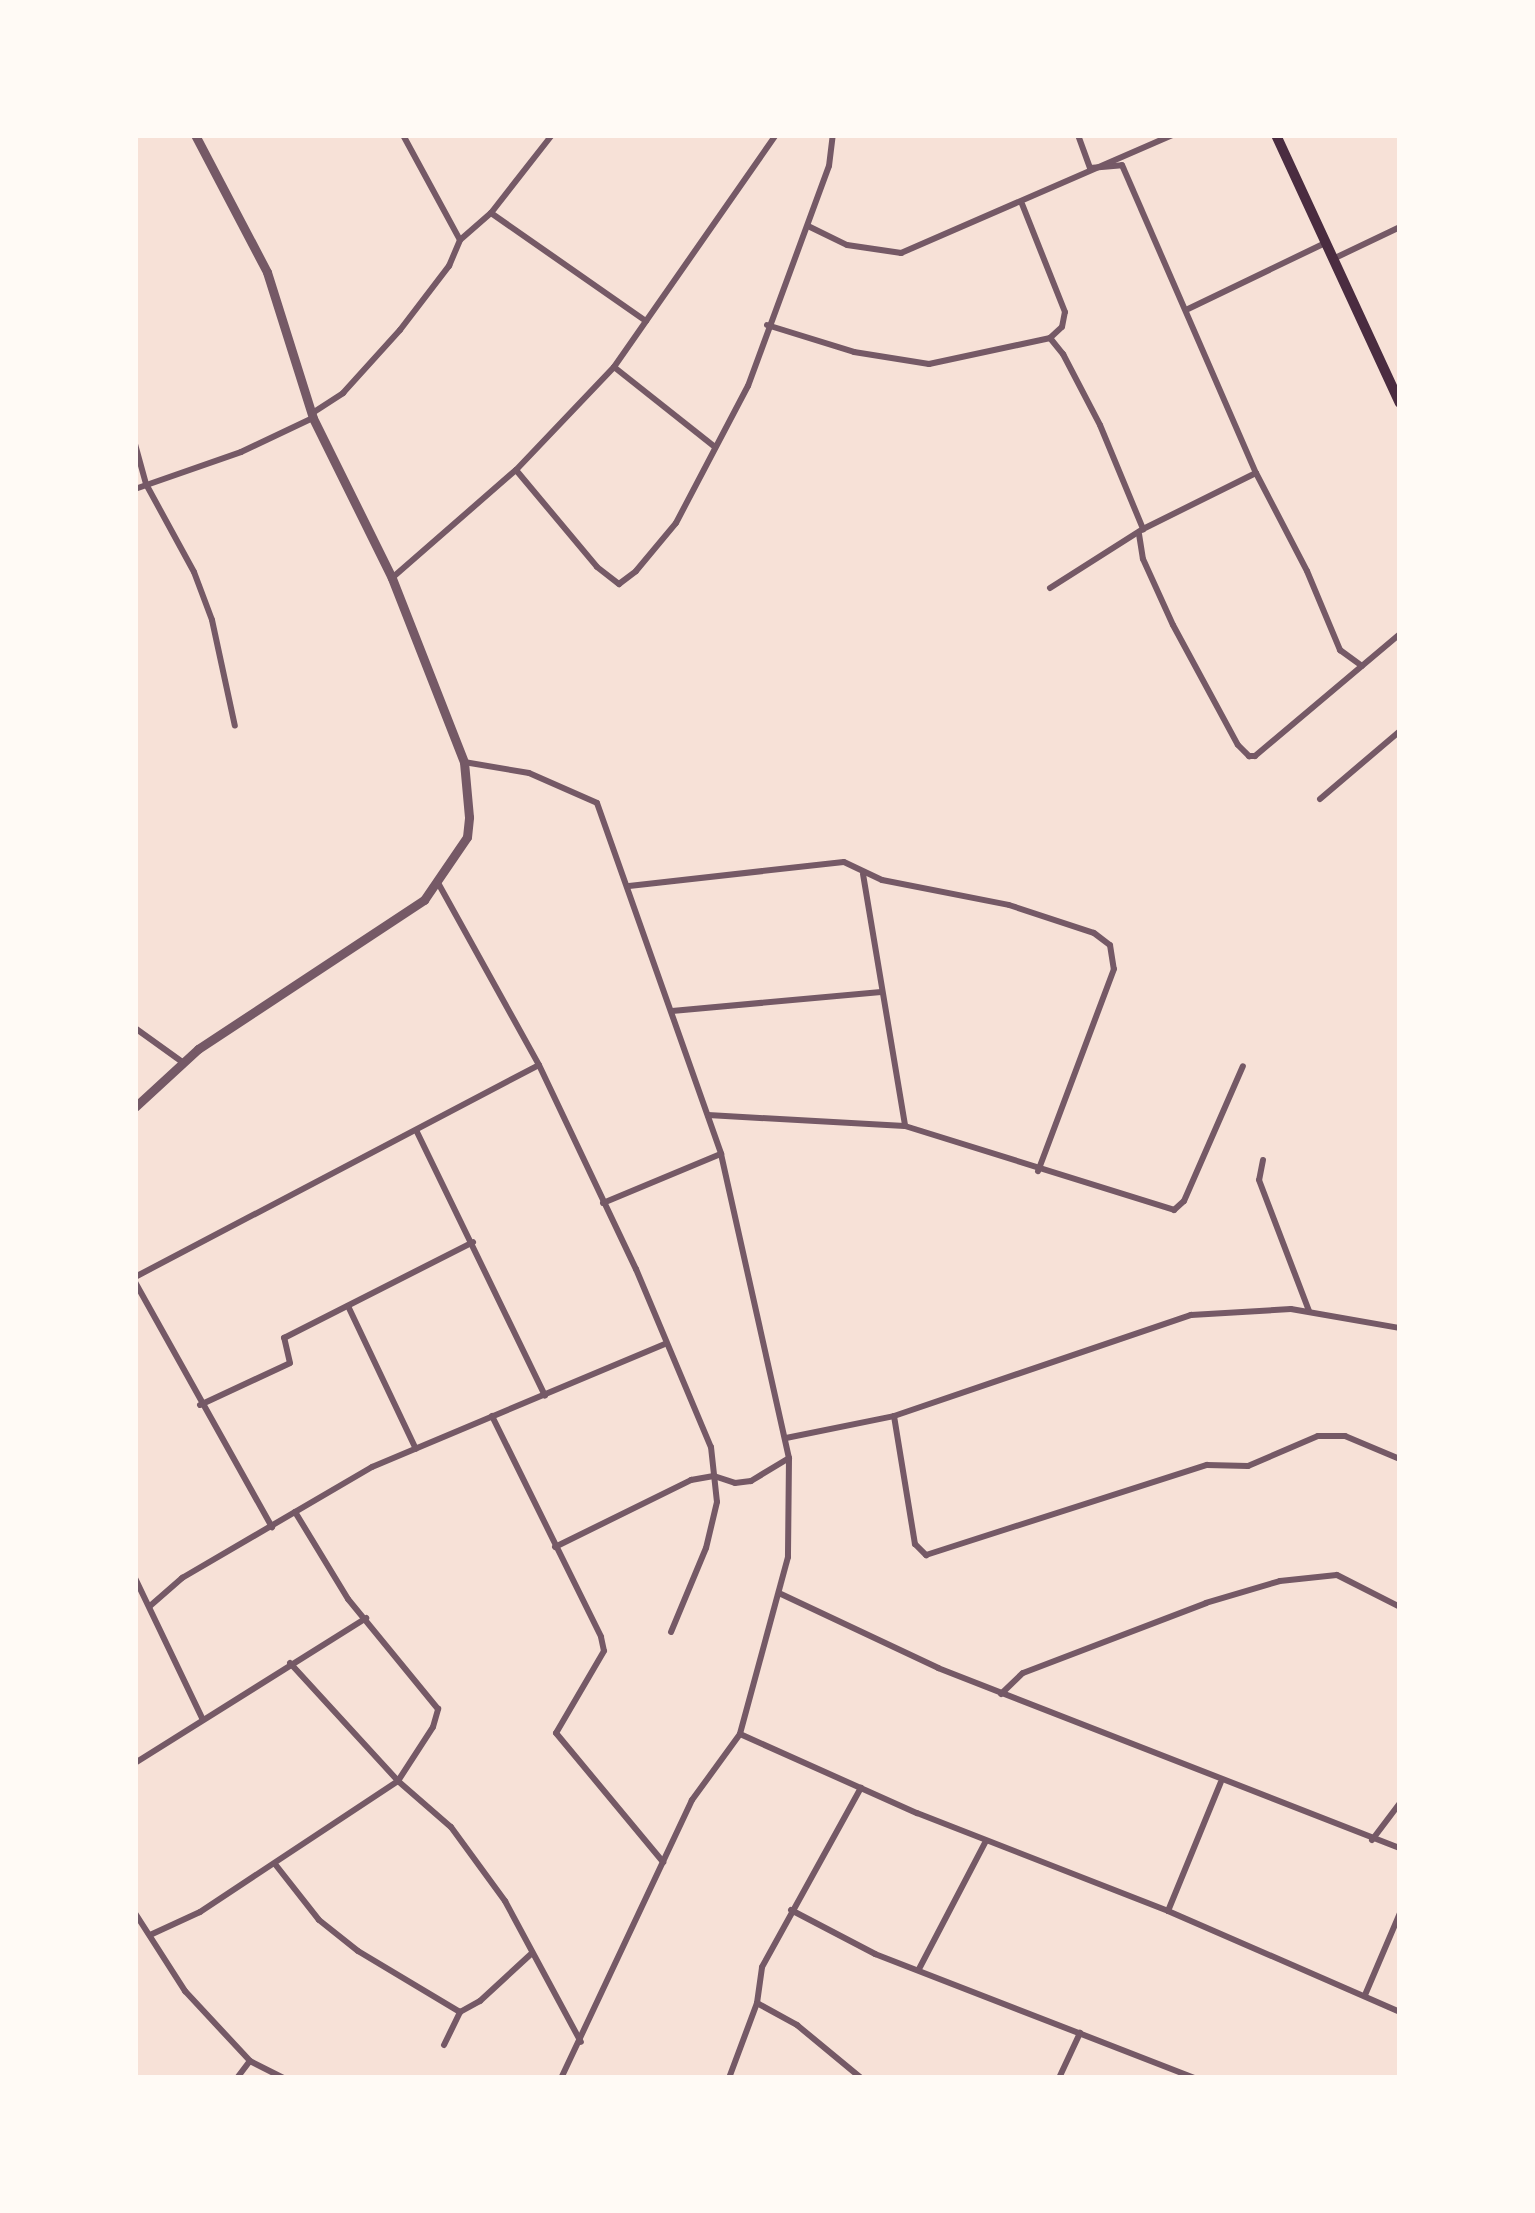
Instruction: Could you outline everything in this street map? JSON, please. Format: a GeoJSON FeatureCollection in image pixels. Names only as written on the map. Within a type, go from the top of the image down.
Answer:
{"type":"FeatureCollection","features":[{"type":"Feature","properties":{"kind":"main road"},"geometry":{"type":"LineString","coordinates":[[1276,135],[1400,402]]}},
{"type":"Feature","properties":{"kind":"street"},"geometry":{"type":"LineString","coordinates":[[135,1107],[182,1061],[424,900],[467,837],[464,762],[392,578],[314,415],[267,272],[195,135]]}},
{"type":"Feature","properties":{"kind":"street"},"geometry":{"type":"LineString","coordinates":[[403,135],[460,240]]}},
{"type":"Feature","properties":{"kind":"street"},"geometry":{"type":"LineString","coordinates":[[135,489],[241,452],[314,415],[343,393],[400,330],[449,266],[460,240],[490,213],[552,135]]}},
{"type":"Feature","properties":{"kind":"street"},"geometry":{"type":"LineString","coordinates":[[392,578],[516,470],[614,368],[776,135]]}},
{"type":"Feature","properties":{"kind":"street"},"geometry":{"type":"LineString","coordinates":[[516,470],[597,567],[619,584],[636,571],[676,523],[748,386],[767,325],[829,166],[833,135]]}},
{"type":"Feature","properties":{"kind":"street"},"geometry":{"type":"LineString","coordinates":[[1078,135],[1090,168]]}},
{"type":"Feature","properties":{"kind":"street"},"geometry":{"type":"LineString","coordinates":[[808,226],[847,246],[901,253],[1022,204],[1090,168],[1173,135]]}},
{"type":"Feature","properties":{"kind":"street"},"geometry":{"type":"LineString","coordinates":[[1090,168],[1122,165],[1188,309],[1256,473],[1307,571],[1340,650],[1362,666]]}},
{"type":"Feature","properties":{"kind":"street"},"geometry":{"type":"LineString","coordinates":[[767,325],[854,352],[929,364],[1050,338],[1062,327],[1065,312],[1022,204]]}},
{"type":"Feature","properties":{"kind":"street"},"geometry":{"type":"LineString","coordinates":[[490,213],[646,320]]}},
{"type":"Feature","properties":{"kind":"street"},"geometry":{"type":"LineString","coordinates":[[1336,258],[1400,227]]}},
{"type":"Feature","properties":{"kind":"street"},"geometry":{"type":"LineString","coordinates":[[1188,309],[1328,242]]}},
{"type":"Feature","properties":{"kind":"street"},"geometry":{"type":"LineString","coordinates":[[1050,338],[1064,354],[1100,425],[1141,532],[1143,559],[1173,624],[1238,744],[1249,756],[1254,756],[1400,634]]}},
{"type":"Feature","properties":{"kind":"street"},"geometry":{"type":"LineString","coordinates":[[614,368],[715,448]]}},
{"type":"Feature","properties":{"kind":"street"},"geometry":{"type":"LineString","coordinates":[[135,444],[146,484],[194,572],[212,620],[236,726]]}},
{"type":"Feature","properties":{"kind":"street"},"geometry":{"type":"LineString","coordinates":[[1050,588],[1141,532],[1256,473]]}},
{"type":"Feature","properties":{"kind":"street"},"geometry":{"type":"LineString","coordinates":[[1320,799],[1400,731]]}},
{"type":"Feature","properties":{"kind":"street"},"geometry":{"type":"LineString","coordinates":[[464,762],[528,773],[597,804],[721,1154],[789,1458],[791,1540],[781,1594],[740,1734],[692,1800],[561,2078]]}},
{"type":"Feature","properties":{"kind":"street"},"geometry":{"type":"LineString","coordinates":[[629,886],[844,862],[863,874],[1009,905],[1094,933],[1110,945],[1114,968],[1038,1171]]}},
{"type":"Feature","properties":{"kind":"street"},"geometry":{"type":"LineString","coordinates":[[863,874],[905,1126]]}},
{"type":"Feature","properties":{"kind":"street"},"geometry":{"type":"LineString","coordinates":[[437,880],[539,1065],[636,1268],[664,1344],[711,1447],[717,1502],[710,1538],[670,1632]]}},
{"type":"Feature","properties":{"kind":"street"},"geometry":{"type":"LineString","coordinates":[[672,1011],[881,992]]}},
{"type":"Feature","properties":{"kind":"street"},"geometry":{"type":"LineString","coordinates":[[135,1028],[182,1061]]}},
{"type":"Feature","properties":{"kind":"street"},"geometry":{"type":"LineString","coordinates":[[272,1527],[200,1405],[135,1280],[276,1199],[417,1132],[539,1065]]}},
{"type":"Feature","properties":{"kind":"street"},"geometry":{"type":"LineString","coordinates":[[708,1115],[905,1126],[1038,1171],[1174,1210],[1184,1201],[1243,1066]]}},
{"type":"Feature","properties":{"kind":"street"},"geometry":{"type":"LineString","coordinates":[[417,1132],[545,1396]]}},
{"type":"Feature","properties":{"kind":"street"},"geometry":{"type":"LineString","coordinates":[[602,1203],[721,1154]]}},
{"type":"Feature","properties":{"kind":"street"},"geometry":{"type":"LineString","coordinates":[[1263,1160],[1259,1180],[1309,1311]]}},
{"type":"Feature","properties":{"kind":"street"},"geometry":{"type":"LineString","coordinates":[[200,1405],[290,1363],[284,1338],[473,1242]]}},
{"type":"Feature","properties":{"kind":"street"},"geometry":{"type":"LineString","coordinates":[[348,1306],[416,1449]]}},
{"type":"Feature","properties":{"kind":"street"},"geometry":{"type":"LineString","coordinates":[[786,1438],[894,1416],[1192,1316],[1256,1309],[1309,1311],[1400,1328]]}},
{"type":"Feature","properties":{"kind":"street"},"geometry":{"type":"LineString","coordinates":[[150,1606],[182,1578],[372,1467],[664,1344]]}},
{"type":"Feature","properties":{"kind":"street"},"geometry":{"type":"LineString","coordinates":[[492,1416],[604,1651],[556,1733],[663,1862]]}},
{"type":"Feature","properties":{"kind":"street"},"geometry":{"type":"LineString","coordinates":[[894,1416],[915,1544],[926,1555],[1207,1466],[1248,1466],[1318,1436],[1345,1436],[1400,1460]]}},
{"type":"Feature","properties":{"kind":"street"},"geometry":{"type":"LineString","coordinates":[[555,1547],[690,1480],[714,1476],[735,1483],[752,1481],[789,1458]]}},
{"type":"Feature","properties":{"kind":"street"},"geometry":{"type":"LineString","coordinates":[[150,1935],[200,1912],[398,1781],[420,1752],[438,1709],[348,1599],[296,1512]]}},
{"type":"Feature","properties":{"kind":"street"},"geometry":{"type":"LineString","coordinates":[[1001,1694],[1023,1672],[1206,1603],[1280,1581],[1337,1575],[1400,1607]]}},
{"type":"Feature","properties":{"kind":"street"},"geometry":{"type":"LineString","coordinates":[[135,1578],[203,1720]]}},
{"type":"Feature","properties":{"kind":"street"},"geometry":{"type":"LineString","coordinates":[[781,1594],[1001,1694],[1400,1848]]}},
{"type":"Feature","properties":{"kind":"street"},"geometry":{"type":"LineString","coordinates":[[135,1763],[290,1662],[366,1618]]}},
{"type":"Feature","properties":{"kind":"street"},"geometry":{"type":"LineString","coordinates":[[290,1662],[398,1781],[451,1827],[505,1900],[581,2042]]}},
{"type":"Feature","properties":{"kind":"street"},"geometry":{"type":"LineString","coordinates":[[740,1734],[986,1841],[1168,1912],[1400,2012]]}},
{"type":"Feature","properties":{"kind":"street"},"geometry":{"type":"LineString","coordinates":[[1168,1912],[1221,1782]]}},
{"type":"Feature","properties":{"kind":"street"},"geometry":{"type":"LineString","coordinates":[[729,2078],[758,2004],[762,1967],[861,1788]]}},
{"type":"Feature","properties":{"kind":"street"},"geometry":{"type":"LineString","coordinates":[[1372,1840],[1400,1803]]}},
{"type":"Feature","properties":{"kind":"street"},"geometry":{"type":"LineString","coordinates":[[919,1970],[986,1841]]}},
{"type":"Feature","properties":{"kind":"street"},"geometry":{"type":"LineString","coordinates":[[275,1864],[319,1920],[358,1951],[460,2012]]}},
{"type":"Feature","properties":{"kind":"street"},"geometry":{"type":"LineString","coordinates":[[791,1910],[874,1954],[1194,2078]]}},
{"type":"Feature","properties":{"kind":"street"},"geometry":{"type":"LineString","coordinates":[[1365,1995],[1400,1912]]}},
{"type":"Feature","properties":{"kind":"street"},"geometry":{"type":"LineString","coordinates":[[135,1913],[185,1991],[250,2061],[283,2078]]}},
{"type":"Feature","properties":{"kind":"street"},"geometry":{"type":"LineString","coordinates":[[444,2045],[460,2012],[480,2001],[531,1954]]}},
{"type":"Feature","properties":{"kind":"street"},"geometry":{"type":"LineString","coordinates":[[758,2004],[797,2025],[861,2078]]}},
{"type":"Feature","properties":{"kind":"street"},"geometry":{"type":"LineString","coordinates":[[1059,2078],[1080,2034]]}},
{"type":"Feature","properties":{"kind":"street"},"geometry":{"type":"LineString","coordinates":[[237,2078],[250,2061]]}}]}
